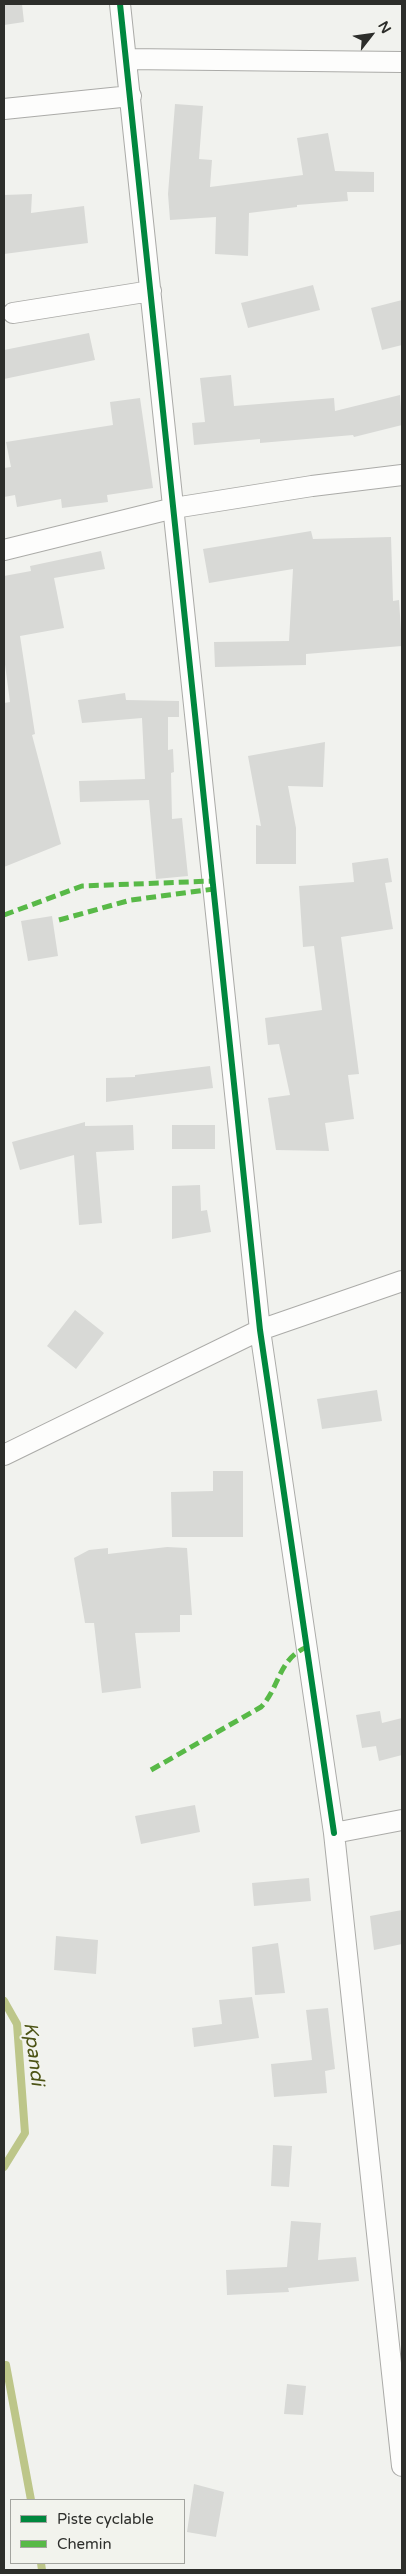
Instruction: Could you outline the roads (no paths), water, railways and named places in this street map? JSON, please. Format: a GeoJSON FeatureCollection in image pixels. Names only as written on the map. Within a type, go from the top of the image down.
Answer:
{"type":"FeatureCollection","features":[{"type":"Feature","properties":{"kind":"street"},"geometry":{"type":"LineString","coordinates":[[120,4],[260,1330],[334,1833],[402,2466]]}},
{"type":"Feature","properties":{"kind":"street"},"geometry":{"type":"LineString","coordinates":[[126,59],[402,62]]}},
{"type":"Feature","properties":{"kind":"street"},"geometry":{"type":"LineString","coordinates":[[4,109],[131,96]]}},
{"type":"Feature","properties":{"kind":"street"},"geometry":{"type":"LineString","coordinates":[[13,313],[151,291]]}},
{"type":"Feature","properties":{"kind":"street"},"geometry":{"type":"LineString","coordinates":[[4,550],[174,508],[312,486],[402,475]]}},
{"type":"Feature","properties":{"kind":"street"},"geometry":{"type":"LineString","coordinates":[[4,1455],[260,1330],[402,1281]]}},
{"type":"Feature","properties":{"kind":"street"},"geometry":{"type":"LineString","coordinates":[[334,1833],[402,1820]]}},
{"type":"Feature","properties":{"kind":"waterway","name":"Kpandi"},"geometry":{"type":"LineString","coordinates":[[4,2001],[17,2024],[25,2133],[4,2167]]}},
{"type":"Feature","properties":{"kind":"waterway","name":"Kpandi"},"geometry":{"type":"LineString","coordinates":[[4,2365],[6,2365],[31,2499]]}},
{"type":"Feature","properties":{"kind":"waterway","name":"Kpandi"},"geometry":{"type":"LineString","coordinates":[[41,2564],[42,2570]]}}]}
